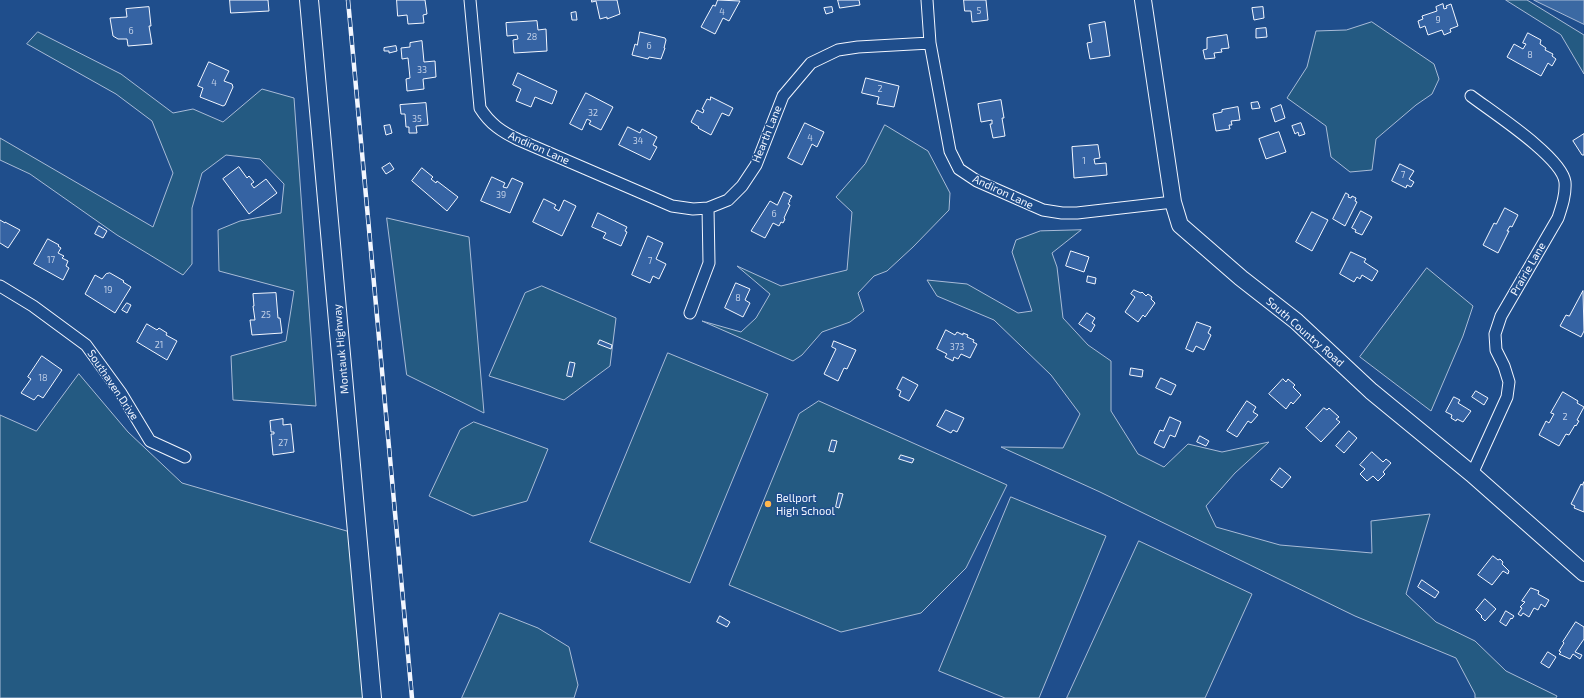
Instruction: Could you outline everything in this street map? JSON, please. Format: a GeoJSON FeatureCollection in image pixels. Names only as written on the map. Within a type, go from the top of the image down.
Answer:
{"type":"FeatureCollection","features":[{"type":"Feature","properties":{"kind":"main road","name":"Montauk Highway"},"geometry":{"type":"LineString","coordinates":[[309,0],[372,698]]}},
{"type":"Feature","properties":{"kind":"main road","name":"South Country Road"},"geometry":{"type":"LineString","coordinates":[[1143,0],[1173,202],[1180,225],[1241,278],[1296,321],[1371,391],[1472,474],[1584,573]]}},
{"type":"Feature","properties":{"kind":"street","name":"Andiron Lane"},"geometry":{"type":"LineString","coordinates":[[470,0],[480,108],[488,120],[502,132],[519,140],[672,206],[693,209],[708,208]]}},
{"type":"Feature","properties":{"kind":"street","name":"Andiron Lane"},"geometry":{"type":"LineString","coordinates":[[927,0],[930,43],[950,151],[959,169],[977,182],[1043,210],[1062,213],[1077,213],[1173,202]]}},
{"type":"Feature","properties":{"kind":"street","name":"Hearth Lane"},"geometry":{"type":"LineString","coordinates":[[708,208],[728,200],[742,186],[756,165],[783,96],[811,63],[838,50],[858,47],[930,43]]}},
{"type":"Feature","properties":{"kind":"street","name":"Prairie Lane"},"geometry":{"type":"LineString","coordinates":[[1471,96],[1512,126],[1555,162],[1565,181],[1564,200],[1558,218],[1501,316],[1495,334],[1496,350],[1504,366],[1509,382],[1507,397],[1472,474]]}},
{"type":"Feature","properties":{"kind":"street"},"geometry":{"type":"LineString","coordinates":[[690,313],[709,263],[708,208]]}},
{"type":"Feature","properties":{"kind":"street","name":"Southaven Drive"},"geometry":{"type":"LineString","coordinates":[[0,286],[33,306],[86,345],[121,393],[150,441],[185,457]]}},
{"type":"Feature","properties":{"kind":"shaded area"},"geometry":{"type":"Polygon","coordinates":[[[1506,0],[1527,0],[1584,35],[1584,74],[1561,35],[1506,0]]]}},
{"type":"Feature","properties":{"kind":"shaded area"},"geometry":{"type":"Polygon","coordinates":[[[1534,0],[1584,0],[1584,24],[1534,0]]]}},
{"type":"Feature","properties":{"kind":"shaded area"},"geometry":{"type":"Polygon","coordinates":[[[1372,22],[1434,64],[1439,79],[1432,94],[1416,105],[1376,139],[1372,170],[1350,172],[1331,157],[1326,126],[1287,98],[1307,67],[1316,31],[1346,30],[1372,22]]]}},
{"type":"Feature","properties":{"kind":"shaded area"},"geometry":{"type":"Polygon","coordinates":[[[38,32],[121,74],[173,113],[193,109],[223,122],[262,89],[294,98],[316,406],[233,400],[231,356],[286,341],[294,291],[219,271],[218,230],[240,221],[281,213],[284,184],[260,159],[226,155],[202,173],[192,208],[192,264],[183,275],[117,235],[30,174],[0,160],[0,138],[153,227],[173,173],[152,121],[116,94],[27,44],[38,32]]]}},
{"type":"Feature","properties":{"kind":"shaded area"},"geometry":{"type":"Polygon","coordinates":[[[885,125],[928,151],[950,193],[949,210],[887,271],[874,276],[858,293],[864,311],[850,322],[822,332],[802,355],[793,361],[702,321],[741,332],[756,318],[770,294],[737,266],[781,286],[847,270],[852,212],[836,197],[865,164],[885,125]]]}},
{"type":"Feature","properties":{"kind":"shaded area"},"geometry":{"type":"Polygon","coordinates":[[[387,218],[469,237],[484,413],[407,375],[387,218]]]}},
{"type":"Feature","properties":{"kind":"shaded area"},"geometry":{"type":"Polygon","coordinates":[[[1081,230],[1052,253],[1057,267],[1063,318],[1088,345],[1111,361],[1111,411],[1138,454],[1164,467],[1188,444],[1222,452],[1269,442],[1235,473],[1206,506],[1216,527],[1280,545],[1372,553],[1371,521],[1430,514],[1406,594],[1436,622],[1475,641],[1506,671],[1557,696],[1556,698],[1475,698],[1475,694],[1456,658],[1355,616],[1100,492],[1001,447],[1063,448],[1080,414],[1051,375],[994,320],[937,296],[927,280],[967,284],[1018,313],[1032,311],[1012,252],[1016,240],[1040,231],[1081,230]]]}},
{"type":"Feature","properties":{"kind":"shaded area"},"geometry":{"type":"Polygon","coordinates":[[[1427,268],[1473,306],[1463,336],[1431,411],[1360,357],[1427,268]]]}},
{"type":"Feature","properties":{"kind":"shaded area"},"geometry":{"type":"Polygon","coordinates":[[[542,286],[616,318],[610,366],[564,400],[489,376],[525,293],[542,286]]]}},
{"type":"Feature","properties":{"kind":"shaded area"},"geometry":{"type":"Polygon","coordinates":[[[668,353],[768,394],[690,583],[590,542],[668,353]]]}},
{"type":"Feature","properties":{"kind":"shaded area"},"geometry":{"type":"Polygon","coordinates":[[[79,374],[128,432],[182,483],[357,534],[372,698],[0,698],[0,415],[36,431],[79,374]]]}},
{"type":"Feature","properties":{"kind":"shaded area"},"geometry":{"type":"Polygon","coordinates":[[[819,401],[1007,485],[966,568],[921,613],[841,632],[729,585],[799,414],[819,401]]]}},
{"type":"Feature","properties":{"kind":"shaded area"},"geometry":{"type":"Polygon","coordinates":[[[474,422],[548,449],[527,501],[473,516],[429,496],[460,430],[474,422]]]}},
{"type":"Feature","properties":{"kind":"shaded area"},"geometry":{"type":"Polygon","coordinates":[[[1011,497],[1106,536],[1039,698],[1005,698],[939,671],[1011,497]]]}},
{"type":"Feature","properties":{"kind":"shaded area"},"geometry":{"type":"Polygon","coordinates":[[[1139,541],[1252,594],[1205,698],[1067,698],[1139,541]]]}},
{"type":"Feature","properties":{"kind":"shaded area"},"geometry":{"type":"Polygon","coordinates":[[[500,613],[538,628],[569,647],[578,685],[574,698],[462,698],[500,613]]]}},
{"type":"Feature","properties":{"kind":"building"},"geometry":{"type":"Polygon","coordinates":[[[230,0],[268,0],[269,11],[231,13],[230,0]]]}},
{"type":"Feature","properties":{"kind":"building"},"geometry":{"type":"Polygon","coordinates":[[[397,0],[425,0],[427,14],[423,15],[424,23],[408,24],[407,15],[398,16],[397,0]]]}},
{"type":"Feature","properties":{"kind":"building"},"geometry":{"type":"Polygon","coordinates":[[[592,0],[617,0],[620,14],[607,19],[607,17],[600,19],[596,1],[592,2],[592,0]]]}},
{"type":"Feature","properties":{"kind":"building"},"geometry":{"type":"Polygon","coordinates":[[[718,0],[740,1],[729,21],[723,18],[715,34],[701,27],[713,5],[715,6],[718,0]]]}},
{"type":"Feature","properties":{"kind":"building"},"geometry":{"type":"Polygon","coordinates":[[[838,0],[859,0],[860,5],[840,8],[838,0]]]}},
{"type":"Feature","properties":{"kind":"building"},"geometry":{"type":"Polygon","coordinates":[[[964,0],[986,0],[988,20],[972,22],[971,11],[965,11],[964,0]]]}},
{"type":"Feature","properties":{"kind":"building"},"geometry":{"type":"Polygon","coordinates":[[[1443,4],[1444,9],[1447,8],[1446,6],[1451,4],[1458,26],[1450,29],[1451,32],[1444,35],[1442,30],[1428,35],[1425,26],[1420,28],[1418,21],[1423,19],[1422,16],[1437,11],[1436,7],[1443,4]]]}},
{"type":"Feature","properties":{"kind":"building"},"geometry":{"type":"Polygon","coordinates":[[[149,7],[151,26],[149,26],[152,44],[128,46],[127,39],[118,39],[113,36],[110,18],[127,17],[126,9],[149,7]]]}},
{"type":"Feature","properties":{"kind":"building"},"geometry":{"type":"Polygon","coordinates":[[[832,7],[833,12],[826,14],[824,8],[832,7]]]}},
{"type":"Feature","properties":{"kind":"building"},"geometry":{"type":"Polygon","coordinates":[[[1263,7],[1264,18],[1254,20],[1252,8],[1263,7]]]}},
{"type":"Feature","properties":{"kind":"building"},"geometry":{"type":"Polygon","coordinates":[[[576,12],[577,20],[572,20],[571,13],[576,12]]]}},
{"type":"Feature","properties":{"kind":"building"},"geometry":{"type":"Polygon","coordinates":[[[537,21],[538,30],[546,29],[547,51],[514,53],[513,40],[518,39],[517,35],[507,36],[506,23],[537,21]]]}},
{"type":"Feature","properties":{"kind":"building"},"geometry":{"type":"Polygon","coordinates":[[[1105,22],[1110,56],[1090,59],[1087,43],[1092,42],[1089,25],[1105,22]]]}},
{"type":"Feature","properties":{"kind":"building"},"geometry":{"type":"Polygon","coordinates":[[[1266,28],[1267,37],[1256,38],[1256,29],[1266,28]]]}},
{"type":"Feature","properties":{"kind":"building"},"geometry":{"type":"Polygon","coordinates":[[[640,32],[665,38],[665,48],[661,59],[649,57],[648,59],[632,55],[635,44],[637,45],[640,32]]]}},
{"type":"Feature","properties":{"kind":"building"},"geometry":{"type":"Polygon","coordinates":[[[1528,33],[1541,40],[1540,44],[1546,48],[1545,50],[1553,54],[1552,56],[1556,59],[1552,66],[1548,63],[1541,76],[1507,57],[1514,44],[1523,49],[1526,44],[1523,43],[1528,33]]]}},
{"type":"Feature","properties":{"kind":"building"},"geometry":{"type":"Polygon","coordinates":[[[1227,35],[1229,48],[1221,49],[1222,52],[1214,53],[1215,58],[1205,59],[1203,50],[1207,49],[1207,38],[1227,35]]]}},
{"type":"Feature","properties":{"kind":"building"},"geometry":{"type":"Polygon","coordinates":[[[422,41],[424,62],[435,61],[436,77],[423,79],[424,89],[407,91],[406,79],[410,78],[408,58],[402,59],[401,48],[410,47],[410,43],[422,41]]]}},
{"type":"Feature","properties":{"kind":"building"},"geometry":{"type":"Polygon","coordinates":[[[396,46],[397,51],[389,53],[389,51],[384,51],[384,48],[396,46]]]}},
{"type":"Feature","properties":{"kind":"building"},"geometry":{"type":"Polygon","coordinates":[[[209,62],[229,71],[224,81],[232,84],[233,87],[225,105],[223,106],[200,97],[203,88],[198,86],[209,62]]]}},
{"type":"Feature","properties":{"kind":"building"},"geometry":{"type":"Polygon","coordinates":[[[518,73],[557,91],[552,104],[535,97],[531,107],[516,101],[521,89],[513,85],[518,73]]]}},
{"type":"Feature","properties":{"kind":"building"},"geometry":{"type":"Polygon","coordinates":[[[866,78],[899,86],[894,107],[877,104],[879,97],[862,93],[866,78]]]}},
{"type":"Feature","properties":{"kind":"building"},"geometry":{"type":"Polygon","coordinates":[[[586,93],[613,107],[601,130],[589,124],[591,121],[587,119],[582,130],[570,124],[586,93]]]}},
{"type":"Feature","properties":{"kind":"building"},"geometry":{"type":"Polygon","coordinates":[[[711,97],[733,108],[729,116],[722,113],[711,135],[698,128],[699,127],[691,122],[697,110],[703,113],[704,110],[702,109],[707,99],[710,100],[711,97]]]}},
{"type":"Feature","properties":{"kind":"building"},"geometry":{"type":"Polygon","coordinates":[[[1001,100],[1005,136],[993,138],[990,124],[992,124],[992,120],[981,122],[978,104],[1001,100]]]}},
{"type":"Feature","properties":{"kind":"building"},"geometry":{"type":"Polygon","coordinates":[[[1258,102],[1260,108],[1252,109],[1251,103],[1258,102]]]}},
{"type":"Feature","properties":{"kind":"building"},"geometry":{"type":"Polygon","coordinates":[[[426,103],[428,125],[416,126],[417,133],[409,133],[409,127],[406,127],[405,114],[401,114],[400,105],[426,103]]]}},
{"type":"Feature","properties":{"kind":"building"},"geometry":{"type":"Polygon","coordinates":[[[1281,105],[1285,118],[1275,122],[1271,109],[1281,105]]]}},
{"type":"Feature","properties":{"kind":"building"},"geometry":{"type":"Polygon","coordinates":[[[1238,107],[1240,120],[1231,121],[1232,125],[1229,125],[1230,129],[1216,131],[1213,114],[1222,112],[1222,110],[1238,107]]]}},
{"type":"Feature","properties":{"kind":"building"},"geometry":{"type":"Polygon","coordinates":[[[805,123],[824,132],[817,147],[812,144],[802,165],[788,158],[805,123]]]}},
{"type":"Feature","properties":{"kind":"building"},"geometry":{"type":"Polygon","coordinates":[[[1301,123],[1305,134],[1299,136],[1298,132],[1295,134],[1292,126],[1301,123]]]}},
{"type":"Feature","properties":{"kind":"building"},"geometry":{"type":"Polygon","coordinates":[[[390,125],[392,133],[386,135],[384,126],[390,125]]]}},
{"type":"Feature","properties":{"kind":"building"},"geometry":{"type":"Polygon","coordinates":[[[628,127],[640,133],[642,129],[657,137],[653,145],[657,147],[650,160],[619,145],[628,127]]]}},
{"type":"Feature","properties":{"kind":"building"},"geometry":{"type":"Polygon","coordinates":[[[1279,132],[1286,152],[1266,159],[1259,139],[1279,132]]]}},
{"type":"Feature","properties":{"kind":"building"},"geometry":{"type":"Polygon","coordinates":[[[1584,134],[1584,155],[1582,155],[1573,141],[1584,134]]]}},
{"type":"Feature","properties":{"kind":"building"},"geometry":{"type":"Polygon","coordinates":[[[1098,145],[1100,158],[1094,159],[1095,164],[1106,163],[1107,175],[1074,178],[1072,147],[1098,145]]]}},
{"type":"Feature","properties":{"kind":"building"},"geometry":{"type":"Polygon","coordinates":[[[390,163],[394,169],[386,174],[382,168],[390,163]]]}},
{"type":"Feature","properties":{"kind":"building"},"geometry":{"type":"Polygon","coordinates":[[[1400,164],[1414,171],[1409,179],[1414,182],[1411,187],[1407,185],[1406,188],[1392,181],[1400,164]]]}},
{"type":"Feature","properties":{"kind":"building"},"geometry":{"type":"Polygon","coordinates":[[[239,167],[247,178],[249,176],[254,182],[251,184],[254,188],[266,179],[277,193],[249,214],[223,179],[239,167]]]}},
{"type":"Feature","properties":{"kind":"building"},"geometry":{"type":"Polygon","coordinates":[[[422,168],[433,177],[431,179],[436,183],[437,181],[458,197],[447,211],[412,181],[422,168]]]}},
{"type":"Feature","properties":{"kind":"building"},"geometry":{"type":"Polygon","coordinates":[[[492,177],[505,183],[503,187],[507,188],[512,178],[523,183],[510,213],[481,201],[492,177]]]}},
{"type":"Feature","properties":{"kind":"building"},"geometry":{"type":"Polygon","coordinates":[[[784,192],[792,196],[788,204],[790,205],[783,223],[781,222],[779,226],[773,223],[765,238],[751,231],[770,201],[777,205],[784,192]]]}},
{"type":"Feature","properties":{"kind":"building"},"geometry":{"type":"Polygon","coordinates":[[[1346,193],[1349,195],[1348,197],[1351,198],[1352,196],[1356,198],[1355,201],[1357,202],[1345,226],[1333,219],[1346,193]]]}},
{"type":"Feature","properties":{"kind":"building"},"geometry":{"type":"Polygon","coordinates":[[[544,199],[556,205],[554,208],[559,211],[564,200],[576,206],[562,236],[533,222],[544,199]]]}},
{"type":"Feature","properties":{"kind":"building"},"geometry":{"type":"Polygon","coordinates":[[[1505,208],[1518,215],[1512,227],[1510,226],[1507,231],[1509,231],[1498,253],[1483,245],[1494,223],[1496,224],[1505,208]]]}},
{"type":"Feature","properties":{"kind":"building"},"geometry":{"type":"Polygon","coordinates":[[[1361,211],[1372,217],[1362,235],[1355,232],[1356,230],[1352,228],[1361,211]]]}},
{"type":"Feature","properties":{"kind":"building"},"geometry":{"type":"Polygon","coordinates":[[[1312,212],[1328,220],[1312,251],[1296,242],[1312,212]]]}},
{"type":"Feature","properties":{"kind":"building"},"geometry":{"type":"Polygon","coordinates":[[[598,213],[627,227],[625,231],[627,232],[621,246],[603,238],[606,233],[592,227],[598,213]]]}},
{"type":"Feature","properties":{"kind":"building"},"geometry":{"type":"Polygon","coordinates":[[[0,220],[20,230],[8,248],[0,243],[0,220]]]}},
{"type":"Feature","properties":{"kind":"building"},"geometry":{"type":"Polygon","coordinates":[[[99,226],[107,231],[103,238],[95,234],[99,226]]]}},
{"type":"Feature","properties":{"kind":"building"},"geometry":{"type":"Polygon","coordinates":[[[648,236],[663,243],[656,259],[666,264],[659,279],[653,276],[650,283],[632,275],[648,236]]]}},
{"type":"Feature","properties":{"kind":"building"},"geometry":{"type":"Polygon","coordinates":[[[48,239],[59,245],[58,246],[61,248],[58,253],[64,256],[62,258],[68,261],[66,266],[69,268],[63,280],[34,264],[48,239]]]}},
{"type":"Feature","properties":{"kind":"building"},"geometry":{"type":"Polygon","coordinates":[[[1071,251],[1089,257],[1084,272],[1066,266],[1071,251]]]}},
{"type":"Feature","properties":{"kind":"building"},"geometry":{"type":"Polygon","coordinates":[[[1351,252],[1366,259],[1364,262],[1378,271],[1372,281],[1362,275],[1360,279],[1357,277],[1354,282],[1340,274],[1351,252]]]}},
{"type":"Feature","properties":{"kind":"building"},"geometry":{"type":"Polygon","coordinates":[[[110,273],[131,287],[115,313],[85,294],[95,275],[102,279],[106,274],[110,273]]]}},
{"type":"Feature","properties":{"kind":"building"},"geometry":{"type":"Polygon","coordinates":[[[1088,276],[1096,278],[1095,284],[1087,282],[1088,276]]]}},
{"type":"Feature","properties":{"kind":"building"},"geometry":{"type":"Polygon","coordinates":[[[736,283],[750,289],[745,300],[750,303],[743,317],[725,308],[736,283]]]}},
{"type":"Feature","properties":{"kind":"building"},"geometry":{"type":"Polygon","coordinates":[[[1134,290],[1141,293],[1142,292],[1146,296],[1148,294],[1152,297],[1151,299],[1155,303],[1145,317],[1143,315],[1138,322],[1125,312],[1135,297],[1131,294],[1134,290]]]}},
{"type":"Feature","properties":{"kind":"building"},"geometry":{"type":"Polygon","coordinates":[[[1583,291],[1584,331],[1581,337],[1560,326],[1566,315],[1569,316],[1583,291]]]}},
{"type":"Feature","properties":{"kind":"building"},"geometry":{"type":"Polygon","coordinates":[[[276,293],[278,318],[280,318],[282,333],[252,335],[250,320],[255,320],[253,294],[276,293]]]}},
{"type":"Feature","properties":{"kind":"building"},"geometry":{"type":"Polygon","coordinates":[[[127,303],[131,305],[127,313],[122,310],[127,303]]]}},
{"type":"Feature","properties":{"kind":"building"},"geometry":{"type":"Polygon","coordinates":[[[1087,313],[1095,318],[1092,323],[1095,325],[1091,332],[1079,324],[1087,313]]]}},
{"type":"Feature","properties":{"kind":"building"},"geometry":{"type":"Polygon","coordinates":[[[1197,322],[1211,327],[1208,333],[1211,335],[1204,350],[1196,346],[1193,352],[1186,349],[1197,322]]]}},
{"type":"Feature","properties":{"kind":"building"},"geometry":{"type":"Polygon","coordinates":[[[147,324],[157,330],[159,328],[167,333],[166,335],[177,341],[167,360],[137,342],[147,324]]]}},
{"type":"Feature","properties":{"kind":"building"},"geometry":{"type":"Polygon","coordinates":[[[946,330],[955,335],[957,332],[963,335],[963,333],[968,335],[967,337],[974,340],[973,342],[977,344],[970,358],[961,354],[958,359],[954,357],[953,361],[945,357],[947,354],[937,349],[946,330]]]}},
{"type":"Feature","properties":{"kind":"building"},"geometry":{"type":"Polygon","coordinates":[[[600,340],[612,345],[611,349],[598,344],[600,340]]]}},
{"type":"Feature","properties":{"kind":"building"},"geometry":{"type":"Polygon","coordinates":[[[834,341],[856,350],[847,369],[844,368],[838,381],[824,374],[836,349],[832,347],[834,341]]]}},
{"type":"Feature","properties":{"kind":"building"},"geometry":{"type":"Polygon","coordinates":[[[42,356],[62,370],[43,398],[38,395],[34,400],[21,393],[31,379],[28,377],[42,356]]]}},
{"type":"Feature","properties":{"kind":"building"},"geometry":{"type":"Polygon","coordinates":[[[570,362],[575,363],[572,377],[567,376],[570,362]]]}},
{"type":"Feature","properties":{"kind":"building"},"geometry":{"type":"Polygon","coordinates":[[[1131,368],[1143,370],[1142,377],[1130,375],[1131,368]]]}},
{"type":"Feature","properties":{"kind":"building"},"geometry":{"type":"Polygon","coordinates":[[[903,377],[918,385],[909,401],[899,396],[901,391],[897,389],[903,377]]]}},
{"type":"Feature","properties":{"kind":"building"},"geometry":{"type":"Polygon","coordinates":[[[1161,378],[1176,385],[1171,395],[1156,388],[1161,378]]]}},
{"type":"Feature","properties":{"kind":"building"},"geometry":{"type":"Polygon","coordinates":[[[1283,379],[1286,382],[1288,379],[1295,385],[1293,387],[1301,395],[1293,404],[1291,402],[1286,409],[1269,394],[1283,379]]]}},
{"type":"Feature","properties":{"kind":"building"},"geometry":{"type":"Polygon","coordinates":[[[1476,391],[1488,398],[1484,405],[1472,397],[1476,391]]]}},
{"type":"Feature","properties":{"kind":"building"},"geometry":{"type":"Polygon","coordinates":[[[1563,392],[1578,401],[1577,403],[1584,407],[1577,420],[1579,421],[1576,426],[1575,425],[1569,435],[1566,434],[1559,446],[1539,435],[1546,421],[1549,423],[1554,414],[1551,413],[1563,392]]]}},
{"type":"Feature","properties":{"kind":"building"},"geometry":{"type":"Polygon","coordinates":[[[1454,397],[1460,400],[1458,403],[1471,411],[1463,422],[1457,419],[1456,421],[1451,418],[1452,415],[1446,412],[1454,397]]]}},
{"type":"Feature","properties":{"kind":"building"},"geometry":{"type":"Polygon","coordinates":[[[1247,401],[1256,407],[1253,412],[1258,415],[1251,423],[1248,421],[1237,437],[1227,431],[1247,401]]]}},
{"type":"Feature","properties":{"kind":"building"},"geometry":{"type":"Polygon","coordinates":[[[1324,408],[1327,410],[1329,408],[1339,417],[1336,419],[1340,422],[1321,442],[1306,428],[1324,408]]]}},
{"type":"Feature","properties":{"kind":"building"},"geometry":{"type":"Polygon","coordinates":[[[946,410],[964,418],[957,432],[953,430],[951,433],[937,426],[946,410]]]}},
{"type":"Feature","properties":{"kind":"building"},"geometry":{"type":"Polygon","coordinates":[[[1170,417],[1181,422],[1175,437],[1170,435],[1164,448],[1154,443],[1160,430],[1163,431],[1170,417]]]}},
{"type":"Feature","properties":{"kind":"building"},"geometry":{"type":"Polygon","coordinates":[[[283,419],[283,425],[291,424],[294,452],[273,455],[271,434],[274,434],[274,432],[271,432],[270,421],[283,419]]]}},
{"type":"Feature","properties":{"kind":"building"},"geometry":{"type":"Polygon","coordinates":[[[1349,431],[1357,438],[1344,453],[1336,446],[1349,431]]]}},
{"type":"Feature","properties":{"kind":"building"},"geometry":{"type":"Polygon","coordinates":[[[1200,436],[1209,441],[1206,446],[1197,442],[1200,436]]]}},
{"type":"Feature","properties":{"kind":"building"},"geometry":{"type":"Polygon","coordinates":[[[832,440],[837,441],[834,452],[829,451],[832,440]]]}},
{"type":"Feature","properties":{"kind":"building"},"geometry":{"type":"Polygon","coordinates":[[[1372,452],[1383,462],[1386,459],[1391,463],[1383,472],[1385,474],[1378,481],[1373,476],[1367,481],[1360,474],[1365,469],[1360,465],[1372,452]]]}},
{"type":"Feature","properties":{"kind":"building"},"geometry":{"type":"Polygon","coordinates":[[[901,455],[914,459],[912,463],[899,459],[901,455]]]}},
{"type":"Feature","properties":{"kind":"building"},"geometry":{"type":"Polygon","coordinates":[[[1280,468],[1291,477],[1282,488],[1271,480],[1280,468]]]}},
{"type":"Feature","properties":{"kind":"building"},"geometry":{"type":"Polygon","coordinates":[[[1584,482],[1584,512],[1574,508],[1575,506],[1571,504],[1581,484],[1582,485],[1584,482]]]}},
{"type":"Feature","properties":{"kind":"building"},"geometry":{"type":"Polygon","coordinates":[[[839,493],[843,494],[839,508],[836,507],[839,493]]]}},
{"type":"Feature","properties":{"kind":"building"},"geometry":{"type":"Polygon","coordinates":[[[1493,556],[1498,560],[1500,559],[1503,562],[1502,564],[1509,571],[1508,574],[1503,571],[1492,585],[1478,575],[1493,556]]]}},
{"type":"Feature","properties":{"kind":"building"},"geometry":{"type":"Polygon","coordinates":[[[1422,580],[1439,592],[1435,598],[1418,587],[1422,580]]]}},
{"type":"Feature","properties":{"kind":"building"},"geometry":{"type":"Polygon","coordinates":[[[1531,588],[1539,591],[1538,594],[1549,600],[1545,607],[1541,604],[1538,610],[1534,608],[1529,617],[1523,613],[1521,616],[1518,614],[1522,608],[1520,607],[1525,602],[1522,601],[1531,588]]]}},
{"type":"Feature","properties":{"kind":"building"},"geometry":{"type":"Polygon","coordinates":[[[1485,599],[1496,609],[1485,621],[1476,610],[1485,599]]]}},
{"type":"Feature","properties":{"kind":"building"},"geometry":{"type":"Polygon","coordinates":[[[1506,611],[1514,616],[1506,626],[1500,622],[1506,611]]]}},
{"type":"Feature","properties":{"kind":"building"},"geometry":{"type":"Polygon","coordinates":[[[720,616],[730,622],[727,627],[717,622],[720,616]]]}},
{"type":"Feature","properties":{"kind":"building"},"geometry":{"type":"Polygon","coordinates":[[[1576,622],[1584,627],[1584,639],[1575,652],[1582,655],[1580,659],[1573,654],[1570,659],[1559,654],[1561,652],[1559,651],[1576,622]]]}},
{"type":"Feature","properties":{"kind":"building"},"geometry":{"type":"Polygon","coordinates":[[[1548,652],[1556,657],[1549,668],[1541,663],[1548,652]]]}},
{"type":"Feature","properties":{"kind":"railway"},"geometry":{"type":"LineString","coordinates":[[348,0],[412,698]]}},
{"type":"Feature","properties":{"kind":"place","name":"Bellport High School"},"geometry":{"type":"Point","coordinates":[768,504]}}]}
